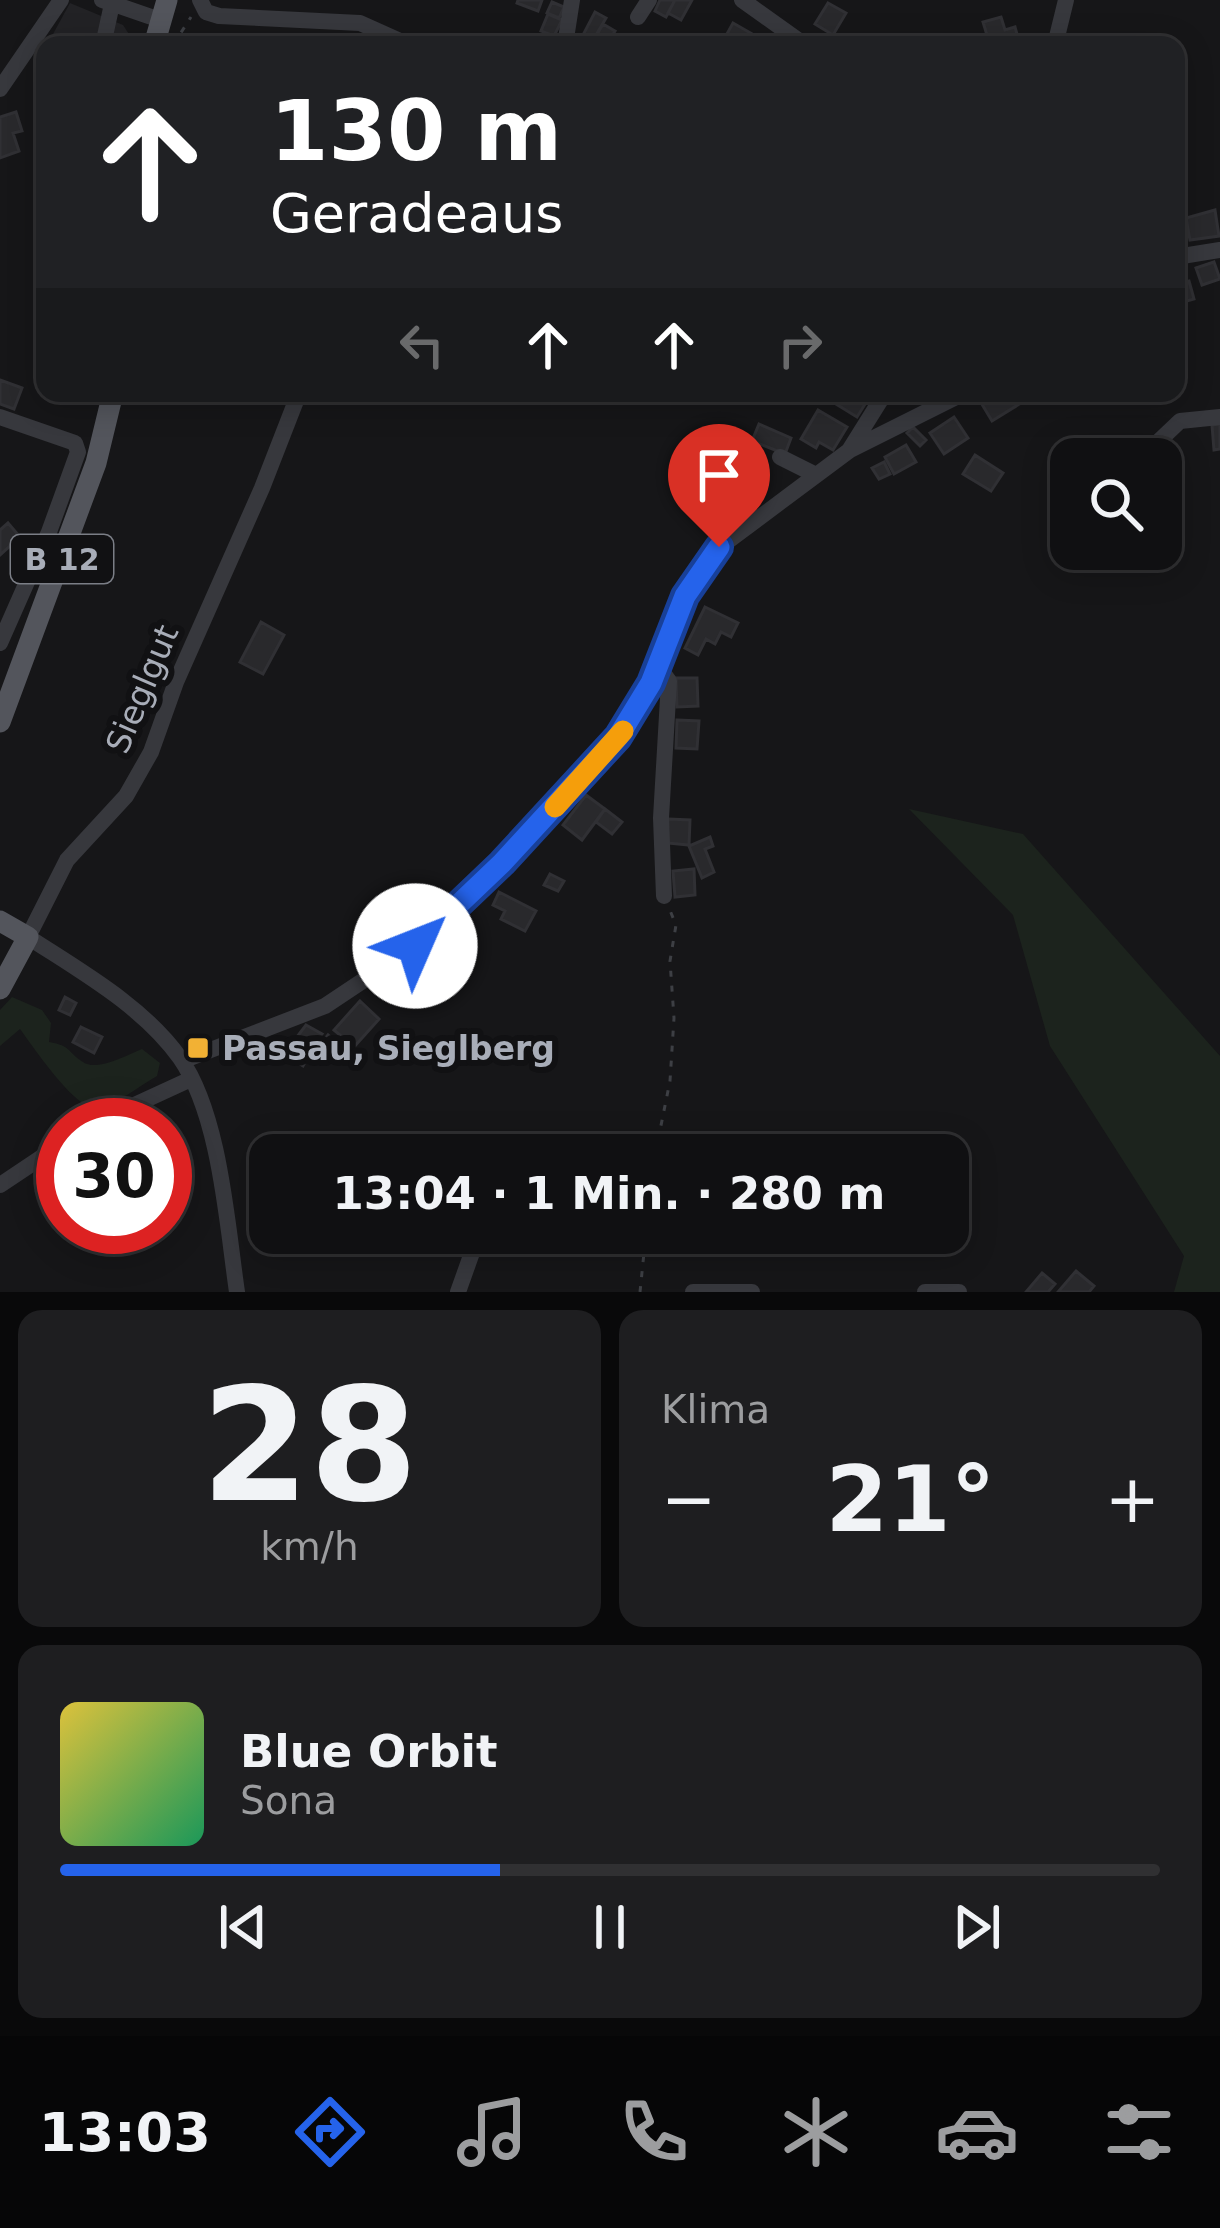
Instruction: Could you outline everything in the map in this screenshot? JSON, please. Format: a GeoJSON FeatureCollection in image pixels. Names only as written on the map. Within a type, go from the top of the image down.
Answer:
{"type":"FeatureCollection","features":[{"type":"Feature","properties":{"kind":"main road","name":"B 12"},"geometry":{"type":"LineString","coordinates":[[0,722],[96,463],[111,402]]}},
{"type":"Feature","properties":{"kind":"main road"},"geometry":{"type":"LineString","coordinates":[[0,921],[28,938],[0,989]]}},
{"type":"Feature","properties":{"kind":"street"},"geometry":{"type":"LineString","coordinates":[[36,36],[61,0]]}},
{"type":"Feature","properties":{"kind":"street"},"geometry":{"type":"LineString","coordinates":[[566,36],[572,0]]}},
{"type":"Feature","properties":{"kind":"street"},"geometry":{"type":"LineString","coordinates":[[638,16],[649,0]]}},
{"type":"Feature","properties":{"kind":"street"},"geometry":{"type":"LineString","coordinates":[[742,0],[792,36]]}},
{"type":"Feature","properties":{"kind":"street"},"geometry":{"type":"LineString","coordinates":[[1057,36],[1066,0]]}},
{"type":"Feature","properties":{"kind":"street"},"geometry":{"type":"LineString","coordinates":[[104,36],[107,2],[164,10]]}},
{"type":"Feature","properties":{"kind":"street"},"geometry":{"type":"LineString","coordinates":[[200,3],[219,16],[360,23],[389,36]]}},
{"type":"Feature","properties":{"kind":"street"},"geometry":{"type":"LineString","coordinates":[[0,89],[36,36]]}},
{"type":"Feature","properties":{"kind":"street"},"geometry":{"type":"LineString","coordinates":[[1185,256],[1220,250]]}},
{"type":"Feature","properties":{"kind":"street","name":"Sieglgut"},"geometry":{"type":"LineString","coordinates":[[28,938],[68,860],[126,796],[151,752],[176,682],[295,402]]}},
{"type":"Feature","properties":{"kind":"street"},"geometry":{"type":"LineString","coordinates":[[850,450],[879,402]]}},
{"type":"Feature","properties":{"kind":"street"},"geometry":{"type":"LineString","coordinates":[[182,1061],[325,1006],[415,946],[580,781],[637,711],[685,596],[719,547],[850,450],[946,402]]}},
{"type":"Feature","properties":{"kind":"street"},"geometry":{"type":"LineString","coordinates":[[0,417],[78,448],[49,532],[0,643]]}},
{"type":"Feature","properties":{"kind":"street"},"geometry":{"type":"LineString","coordinates":[[1162,438],[1180,421],[1220,417]]}},
{"type":"Feature","properties":{"kind":"street"},"geometry":{"type":"LineString","coordinates":[[780,457],[817,475]]}},
{"type":"Feature","properties":{"kind":"street"},"geometry":{"type":"LineString","coordinates":[[658,667],[669,682],[661,818],[664,896]]}},
{"type":"Feature","properties":{"kind":"street"},"geometry":{"type":"LineString","coordinates":[[28,938],[98,983],[160,1034],[182,1061],[216,1150],[237,1292]]}},
{"type":"Feature","properties":{"kind":"street"},"geometry":{"type":"LineString","coordinates":[[150,1098],[191,1079]]}},
{"type":"Feature","properties":{"kind":"street"},"geometry":{"type":"LineString","coordinates":[[0,1185],[36,1161]]}},
{"type":"Feature","properties":{"kind":"street"},"geometry":{"type":"LineString","coordinates":[[458,1292],[472,1254]]}},
{"type":"Feature","properties":{"kind":"street"},"geometry":{"type":"LineString","coordinates":[[693,1292],[752,1292]]}},
{"type":"Feature","properties":{"kind":"street"},"geometry":{"type":"LineString","coordinates":[[925,1292],[959,1292]]}},
{"type":"Feature","properties":{"kind":"path"},"geometry":{"type":"LineString","coordinates":[[179,36],[200,3]]}},
{"type":"Feature","properties":{"kind":"path"},"geometry":{"type":"LineString","coordinates":[[659,1134],[670,1081],[674,1018],[670,961],[676,925],[664,896]]}},
{"type":"Feature","properties":{"kind":"path"},"geometry":{"type":"LineString","coordinates":[[640,1292],[644,1254]]}},
{"type":"Feature","properties":{"kind":"shaded area"},"geometry":{"type":"Polygon","coordinates":[[[70,3],[123,25],[130,36],[52,36],[70,3]]]}},
{"type":"Feature","properties":{"kind":"shaded area"},"geometry":{"type":"Polygon","coordinates":[[[909,809],[1023,834],[1220,1056],[1220,1292],[1174,1292],[1184,1256],[1050,1046],[1013,915],[909,809]]]}},
{"type":"Feature","properties":{"kind":"shaded area"},"geometry":{"type":"Polygon","coordinates":[[[12,997],[42,1010],[51,1023],[49,1042],[65,1047],[89,1065],[142,1049],[160,1063],[157,1076],[122,1098],[77,1098],[20,1029],[0,1046],[0,1010],[12,997]]]}},
{"type":"Feature","properties":{"kind":"building"},"geometry":{"type":"Polygon","coordinates":[[[518,0],[542,0],[538,11],[518,0]]]}},
{"type":"Feature","properties":{"kind":"building"},"geometry":{"type":"Polygon","coordinates":[[[660,0],[675,0],[666,17],[655,11],[660,0]]]}},
{"type":"Feature","properties":{"kind":"building"},"geometry":{"type":"Polygon","coordinates":[[[675,0],[692,0],[681,20],[668,13],[675,0]]]}},
{"type":"Feature","properties":{"kind":"building"},"geometry":{"type":"Polygon","coordinates":[[[552,2],[564,7],[559,18],[547,13],[552,2]]]}},
{"type":"Feature","properties":{"kind":"building"},"geometry":{"type":"Polygon","coordinates":[[[828,3],[846,13],[833,35],[815,24],[828,3]]]}},
{"type":"Feature","properties":{"kind":"building"},"geometry":{"type":"Polygon","coordinates":[[[595,12],[606,18],[595,36],[583,35],[595,12]]]}},
{"type":"Feature","properties":{"kind":"building"},"geometry":{"type":"Polygon","coordinates":[[[548,14],[562,20],[554,36],[541,31],[548,14]]]}},
{"type":"Feature","properties":{"kind":"building"},"geometry":{"type":"Polygon","coordinates":[[[1001,17],[1005,30],[1015,27],[1018,36],[987,36],[983,22],[1001,17]]]}},
{"type":"Feature","properties":{"kind":"building"},"geometry":{"type":"Polygon","coordinates":[[[733,23],[754,35],[753,36],[726,36],[733,23]]]}},
{"type":"Feature","properties":{"kind":"building"},"geometry":{"type":"Polygon","coordinates":[[[603,24],[615,31],[612,36],[596,36],[603,24]]]}},
{"type":"Feature","properties":{"kind":"building"},"geometry":{"type":"Polygon","coordinates":[[[16,112],[22,131],[13,133],[19,151],[0,158],[0,117],[16,112]]]}},
{"type":"Feature","properties":{"kind":"building"},"geometry":{"type":"Polygon","coordinates":[[[1215,210],[1219,236],[1190,240],[1186,218],[1215,210]]]}},
{"type":"Feature","properties":{"kind":"building"},"geometry":{"type":"Polygon","coordinates":[[[1214,262],[1220,279],[1202,285],[1196,268],[1214,262]]]}},
{"type":"Feature","properties":{"kind":"building"},"geometry":{"type":"Polygon","coordinates":[[[1189,281],[1194,299],[1185,302],[1185,282],[1189,281]]]}},
{"type":"Feature","properties":{"kind":"building"},"geometry":{"type":"Polygon","coordinates":[[[0,380],[22,388],[14,409],[0,404],[0,380]]]}},
{"type":"Feature","properties":{"kind":"building"},"geometry":{"type":"Polygon","coordinates":[[[837,402],[866,402],[857,417],[837,402]]]}},
{"type":"Feature","properties":{"kind":"building"},"geometry":{"type":"Polygon","coordinates":[[[981,402],[1020,402],[1021,403],[992,421],[981,402]]]}},
{"type":"Feature","properties":{"kind":"building"},"geometry":{"type":"Polygon","coordinates":[[[818,410],[847,427],[833,450],[819,442],[816,448],[801,439],[818,410]]]}},
{"type":"Feature","properties":{"kind":"building"},"geometry":{"type":"Polygon","coordinates":[[[954,417],[968,438],[944,454],[930,433],[954,417]]]}},
{"type":"Feature","properties":{"kind":"building"},"geometry":{"type":"Polygon","coordinates":[[[759,424],[791,438],[785,454],[752,441],[759,424]]]}},
{"type":"Feature","properties":{"kind":"building"},"geometry":{"type":"Polygon","coordinates":[[[1220,424],[1220,449],[1214,450],[1212,425],[1220,424]]]}},
{"type":"Feature","properties":{"kind":"building"},"geometry":{"type":"Polygon","coordinates":[[[913,427],[926,440],[920,446],[907,433],[913,427]]]}},
{"type":"Feature","properties":{"kind":"building"},"geometry":{"type":"Polygon","coordinates":[[[906,445],[916,462],[894,474],[885,457],[906,445]]]}},
{"type":"Feature","properties":{"kind":"building"},"geometry":{"type":"Polygon","coordinates":[[[975,455],[1003,473],[991,491],[963,474],[975,455]]]}},
{"type":"Feature","properties":{"kind":"building"},"geometry":{"type":"Polygon","coordinates":[[[884,462],[890,474],[879,479],[872,468],[884,462]]]}},
{"type":"Feature","properties":{"kind":"building"},"geometry":{"type":"Polygon","coordinates":[[[8,523],[20,537],[0,555],[0,530],[8,523]]]}},
{"type":"Feature","properties":{"kind":"building"},"geometry":{"type":"Polygon","coordinates":[[[705,607],[738,623],[731,637],[721,632],[715,644],[706,639],[698,655],[685,648],[705,607]]]}},
{"type":"Feature","properties":{"kind":"building"},"geometry":{"type":"Polygon","coordinates":[[[261,622],[284,635],[263,674],[240,662],[261,622]]]}},
{"type":"Feature","properties":{"kind":"building"},"geometry":{"type":"Polygon","coordinates":[[[676,678],[697,678],[698,706],[677,707],[676,678]]]}},
{"type":"Feature","properties":{"kind":"building"},"geometry":{"type":"Polygon","coordinates":[[[677,720],[699,721],[697,749],[676,748],[677,720]]]}},
{"type":"Feature","properties":{"kind":"building"},"geometry":{"type":"Polygon","coordinates":[[[586,795],[605,809],[582,840],[563,825],[586,795]]]}},
{"type":"Feature","properties":{"kind":"building"},"geometry":{"type":"Polygon","coordinates":[[[605,809],[622,822],[612,834],[596,822],[605,809]]]}},
{"type":"Feature","properties":{"kind":"building"},"geometry":{"type":"Polygon","coordinates":[[[668,819],[690,820],[689,845],[667,843],[668,819]]]}},
{"type":"Feature","properties":{"kind":"building"},"geometry":{"type":"Polygon","coordinates":[[[710,837],[713,846],[705,849],[714,872],[702,878],[689,846],[710,837]]]}},
{"type":"Feature","properties":{"kind":"building"},"geometry":{"type":"Polygon","coordinates":[[[694,869],[695,895],[675,897],[673,871],[694,869]]]}},
{"type":"Feature","properties":{"kind":"building"},"geometry":{"type":"Polygon","coordinates":[[[550,874],[564,881],[558,891],[544,885],[550,874]]]}},
{"type":"Feature","properties":{"kind":"building"},"geometry":{"type":"Polygon","coordinates":[[[499,892],[536,911],[525,931],[501,919],[505,911],[493,905],[499,892]]]}},
{"type":"Feature","properties":{"kind":"building"},"geometry":{"type":"Polygon","coordinates":[[[65,997],[76,1003],[70,1015],[59,1010],[65,997]]]}},
{"type":"Feature","properties":{"kind":"building"},"geometry":{"type":"Polygon","coordinates":[[[360,1001],[379,1019],[354,1047],[334,1030],[360,1001]]]}},
{"type":"Feature","properties":{"kind":"building"},"geometry":{"type":"Polygon","coordinates":[[[306,1025],[322,1034],[308,1050],[303,1066],[284,1054],[306,1025]]]}},
{"type":"Feature","properties":{"kind":"building"},"geometry":{"type":"Polygon","coordinates":[[[81,1027],[102,1037],[94,1053],[73,1042],[81,1027]]]}},
{"type":"Feature","properties":{"kind":"building"},"geometry":{"type":"Polygon","coordinates":[[[328,1035],[336,1048],[324,1063],[313,1054],[328,1035]]]}},
{"type":"Feature","properties":{"kind":"building"},"geometry":{"type":"Polygon","coordinates":[[[1076,1271],[1094,1286],[1089,1292],[1058,1292],[1076,1271]]]}},
{"type":"Feature","properties":{"kind":"building"},"geometry":{"type":"Polygon","coordinates":[[[1042,1273],[1055,1284],[1048,1292],[1026,1292],[1042,1273]]]}},
{"type":"Feature","properties":{"kind":"slow traffic"},"geometry":{"type":"LineString","coordinates":[[555,807],[623,731]]}},
{"type":"Feature","properties":{"kind":"place","name":"Passau, Sieglberg"},"geometry":{"type":"Point","coordinates":[198,1048]}},
{"type":"Feature","properties":{"kind":"route"},"geometry":{"type":"LineString","coordinates":[[415,946],[502,863],[618,737],[651,683],[685,596],[719,547]]}}]}
